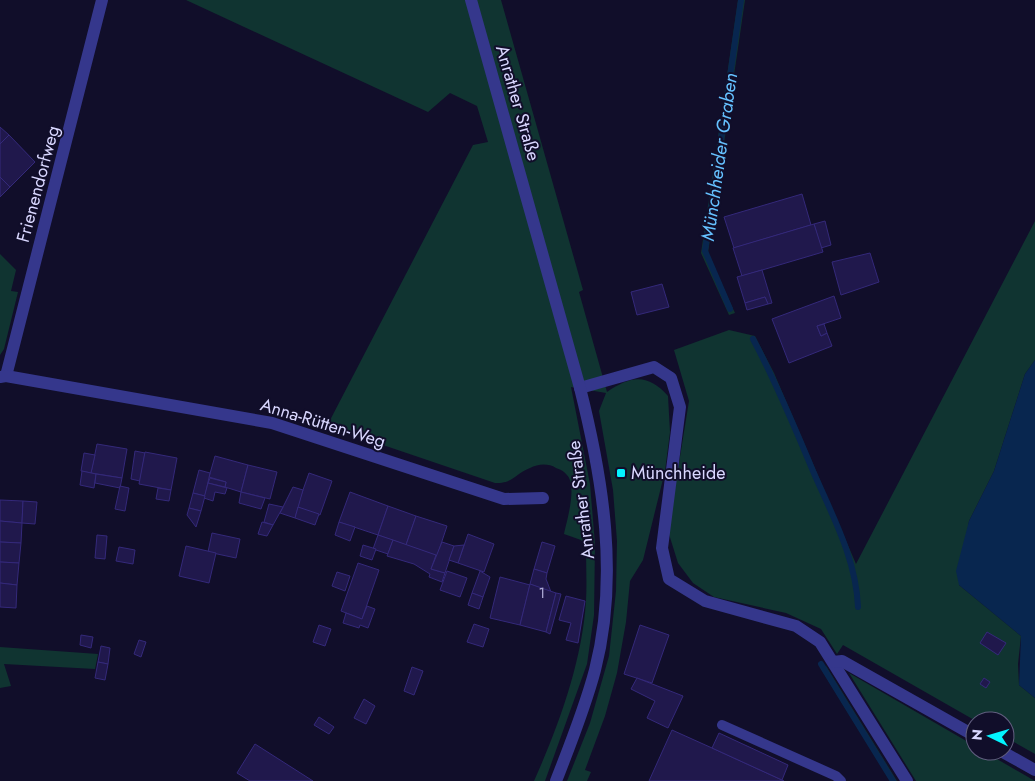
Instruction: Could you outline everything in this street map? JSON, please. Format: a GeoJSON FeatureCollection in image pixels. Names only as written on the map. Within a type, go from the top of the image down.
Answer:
{"type":"FeatureCollection","features":[{"type":"Feature","properties":{"kind":"street","name":"Frienendorfweg"},"geometry":{"type":"LineString","coordinates":[[3,377],[102,0]]}},
{"type":"Feature","properties":{"kind":"street","name":"Anrather Straße"},"geometry":{"type":"LineString","coordinates":[[471,0],[580,388],[594,450],[603,510],[606,589],[595,668],[573,738],[556,781]]}},
{"type":"Feature","properties":{"kind":"street"},"geometry":{"type":"LineString","coordinates":[[580,388],[654,367],[671,378],[680,407],[662,548],[669,579],[705,600],[796,626],[820,642],[907,781]]}},
{"type":"Feature","properties":{"kind":"street","name":"Anna-Rütten-Weg"},"geometry":{"type":"LineString","coordinates":[[3,377],[272,423],[504,499],[543,498]]}},
{"type":"Feature","properties":{"kind":"street"},"geometry":{"type":"LineString","coordinates":[[833,662],[842,661],[965,730]]}},
{"type":"Feature","properties":{"kind":"street"},"geometry":{"type":"LineString","coordinates":[[1015,759],[1035,770]]}},
{"type":"Feature","properties":{"kind":"lane"},"geometry":{"type":"LineString","coordinates":[[722,725],[836,776],[841,781]]}},
{"type":"Feature","properties":{"kind":"green space"},"geometry":{"type":"Polygon","coordinates":[[[186,0],[501,0],[583,290],[579,292],[607,392],[631,380],[639,379],[653,383],[668,396],[670,432],[665,471],[643,560],[630,581],[626,622],[617,673],[605,716],[585,770],[591,772],[587,781],[567,781],[590,723],[609,656],[616,591],[617,541],[613,490],[599,411],[606,393],[571,387],[590,484],[595,544],[594,615],[587,664],[545,781],[534,781],[568,693],[580,647],[586,601],[586,547],[581,540],[564,534],[571,502],[569,479],[561,470],[550,465],[543,465],[525,470],[507,482],[495,483],[327,426],[473,145],[488,142],[477,106],[450,93],[428,112],[186,0]]]}},
{"type":"Feature","properties":{"kind":"green space"},"geometry":{"type":"Polygon","coordinates":[[[738,0],[745,0],[708,253],[735,313],[729,315],[701,253],[738,0]]]}},
{"type":"Feature","properties":{"kind":"green space"},"geometry":{"type":"Polygon","coordinates":[[[1035,221],[1035,360],[1025,374],[994,471],[969,521],[959,585],[1021,636],[1018,664],[1019,685],[1035,698],[1035,754],[1015,743],[1015,711],[965,711],[965,715],[843,645],[837,654],[821,629],[786,613],[714,597],[693,583],[678,563],[668,531],[689,401],[674,350],[729,330],[755,336],[774,373],[856,564],[1035,221]]]}},
{"type":"Feature","properties":{"kind":"green space"},"geometry":{"type":"Polygon","coordinates":[[[0,254],[16,270],[11,291],[18,292],[4,349],[0,355],[0,254]]]}},
{"type":"Feature","properties":{"kind":"green space"},"geometry":{"type":"Polygon","coordinates":[[[0,647],[98,654],[95,669],[4,664],[11,686],[0,688],[0,647]]]}},
{"type":"Feature","properties":{"kind":"green space"},"geometry":{"type":"Polygon","coordinates":[[[826,666],[897,781],[890,781],[821,669],[826,666]]]}},
{"type":"Feature","properties":{"kind":"green space"},"geometry":{"type":"Polygon","coordinates":[[[849,673],[965,740],[965,761],[1000,761],[1035,781],[916,781],[849,673]]]}},
{"type":"Feature","properties":{"kind":"water"},"geometry":{"type":"Polygon","coordinates":[[[1035,360],[1035,698],[1019,685],[1021,636],[959,585],[956,571],[969,521],[994,471],[1025,374],[1035,360]]]}},
{"type":"Feature","properties":{"kind":"building"},"geometry":{"type":"Polygon","coordinates":[[[0,127],[9,135],[0,144],[0,127]]]}},
{"type":"Feature","properties":{"kind":"building"},"geometry":{"type":"Polygon","coordinates":[[[9,135],[35,162],[10,187],[0,177],[0,144],[9,135]]]}},
{"type":"Feature","properties":{"kind":"building"},"geometry":{"type":"Polygon","coordinates":[[[0,177],[10,187],[0,197],[0,177]]]}},
{"type":"Feature","properties":{"kind":"building"},"geometry":{"type":"Polygon","coordinates":[[[802,194],[811,225],[734,248],[724,217],[802,194]]]}},
{"type":"Feature","properties":{"kind":"building"},"geometry":{"type":"Polygon","coordinates":[[[825,221],[831,245],[821,248],[814,224],[825,221]]]}},
{"type":"Feature","properties":{"kind":"building"},"geometry":{"type":"Polygon","coordinates":[[[814,224],[823,252],[742,276],[733,248],[814,224]]]}},
{"type":"Feature","properties":{"kind":"building"},"geometry":{"type":"Polygon","coordinates":[[[870,253],[879,282],[841,295],[832,262],[870,253]]]}},
{"type":"Feature","properties":{"kind":"building"},"geometry":{"type":"Polygon","coordinates":[[[762,270],[772,303],[768,304],[765,297],[745,303],[737,277],[762,270]]]}},
{"type":"Feature","properties":{"kind":"building"},"geometry":{"type":"Polygon","coordinates":[[[662,284],[669,307],[637,315],[631,292],[662,284]]]}},
{"type":"Feature","properties":{"kind":"building"},"geometry":{"type":"Polygon","coordinates":[[[834,296],[841,318],[817,326],[821,336],[827,333],[832,346],[789,363],[772,319],[834,296]]]}},
{"type":"Feature","properties":{"kind":"building"},"geometry":{"type":"Polygon","coordinates":[[[765,297],[768,304],[747,310],[745,303],[765,297]]]}},
{"type":"Feature","properties":{"kind":"building"},"geometry":{"type":"Polygon","coordinates":[[[824,324],[827,333],[821,336],[817,326],[824,324]]]}},
{"type":"Feature","properties":{"kind":"building"},"geometry":{"type":"Polygon","coordinates":[[[97,444],[127,449],[122,478],[91,473],[97,444]]]}},
{"type":"Feature","properties":{"kind":"building"},"geometry":{"type":"Polygon","coordinates":[[[135,451],[145,453],[140,481],[131,479],[135,451]]]}},
{"type":"Feature","properties":{"kind":"building"},"geometry":{"type":"Polygon","coordinates":[[[145,452],[177,458],[171,490],[139,484],[145,452]]]}},
{"type":"Feature","properties":{"kind":"building"},"geometry":{"type":"Polygon","coordinates":[[[84,453],[95,455],[91,473],[81,471],[84,453]]]}},
{"type":"Feature","properties":{"kind":"building"},"geometry":{"type":"Polygon","coordinates":[[[215,456],[248,465],[241,492],[225,487],[226,482],[209,477],[215,456]]]}},
{"type":"Feature","properties":{"kind":"building"},"geometry":{"type":"Polygon","coordinates":[[[248,465],[277,472],[270,499],[241,492],[248,465]]]}},
{"type":"Feature","properties":{"kind":"building"},"geometry":{"type":"Polygon","coordinates":[[[199,470],[210,473],[205,496],[193,493],[199,470]]]}},
{"type":"Feature","properties":{"kind":"building"},"geometry":{"type":"Polygon","coordinates":[[[82,471],[96,474],[94,488],[80,485],[82,471]]]}},
{"type":"Feature","properties":{"kind":"building"},"geometry":{"type":"Polygon","coordinates":[[[309,473],[332,481],[320,515],[297,507],[309,473]]]}},
{"type":"Feature","properties":{"kind":"building"},"geometry":{"type":"Polygon","coordinates":[[[96,474],[122,478],[120,488],[95,483],[96,474]]]}},
{"type":"Feature","properties":{"kind":"building"},"geometry":{"type":"Polygon","coordinates":[[[210,478],[226,482],[225,487],[208,483],[210,478]]]}},
{"type":"Feature","properties":{"kind":"building"},"geometry":{"type":"Polygon","coordinates":[[[208,483],[227,488],[225,494],[215,492],[213,501],[204,498],[208,483]]]}},
{"type":"Feature","properties":{"kind":"building"},"geometry":{"type":"Polygon","coordinates":[[[120,486],[129,488],[125,511],[115,509],[120,486]]]}},
{"type":"Feature","properties":{"kind":"building"},"geometry":{"type":"Polygon","coordinates":[[[293,487],[303,490],[295,518],[280,513],[293,487]]]}},
{"type":"Feature","properties":{"kind":"building"},"geometry":{"type":"Polygon","coordinates":[[[158,488],[171,490],[169,501],[156,499],[158,488]]]}},
{"type":"Feature","properties":{"kind":"building"},"geometry":{"type":"Polygon","coordinates":[[[241,492],[265,498],[261,509],[239,503],[241,492]]]}},
{"type":"Feature","properties":{"kind":"building"},"geometry":{"type":"Polygon","coordinates":[[[350,492],[388,506],[378,535],[339,522],[350,492]]]}},
{"type":"Feature","properties":{"kind":"building"},"geometry":{"type":"Polygon","coordinates":[[[193,493],[205,496],[201,511],[189,508],[193,493]]]}},
{"type":"Feature","properties":{"kind":"building"},"geometry":{"type":"Polygon","coordinates":[[[0,500],[23,501],[22,523],[0,521],[0,500]]]}},
{"type":"Feature","properties":{"kind":"building"},"geometry":{"type":"Polygon","coordinates":[[[23,501],[37,502],[35,524],[22,523],[23,501]]]}},
{"type":"Feature","properties":{"kind":"building"},"geometry":{"type":"Polygon","coordinates":[[[269,504],[283,507],[273,525],[264,522],[269,504]]]}},
{"type":"Feature","properties":{"kind":"building"},"geometry":{"type":"Polygon","coordinates":[[[388,506],[416,516],[406,545],[378,535],[388,506]]]}},
{"type":"Feature","properties":{"kind":"building"},"geometry":{"type":"Polygon","coordinates":[[[298,507],[319,514],[315,525],[295,518],[298,507]]]}},
{"type":"Feature","properties":{"kind":"building"},"geometry":{"type":"Polygon","coordinates":[[[189,508],[201,511],[196,527],[187,515],[189,508]]]}},
{"type":"Feature","properties":{"kind":"building"},"geometry":{"type":"Polygon","coordinates":[[[416,516],[447,526],[437,556],[406,545],[416,516]]]}},
{"type":"Feature","properties":{"kind":"building"},"geometry":{"type":"Polygon","coordinates":[[[0,521],[22,523],[21,543],[0,542],[0,521]]]}},
{"type":"Feature","properties":{"kind":"building"},"geometry":{"type":"Polygon","coordinates":[[[262,522],[273,525],[267,536],[258,534],[262,522]]]}},
{"type":"Feature","properties":{"kind":"building"},"geometry":{"type":"Polygon","coordinates":[[[339,522],[355,527],[350,541],[335,535],[339,522]]]}},
{"type":"Feature","properties":{"kind":"building"},"geometry":{"type":"Polygon","coordinates":[[[212,533],[240,539],[236,558],[208,552],[212,533]]]}},
{"type":"Feature","properties":{"kind":"building"},"geometry":{"type":"Polygon","coordinates":[[[468,534],[494,544],[484,572],[458,563],[468,534]]]}},
{"type":"Feature","properties":{"kind":"building"},"geometry":{"type":"Polygon","coordinates":[[[97,535],[107,536],[105,559],[95,558],[97,535]]]}},
{"type":"Feature","properties":{"kind":"building"},"geometry":{"type":"Polygon","coordinates":[[[378,535],[393,540],[388,554],[373,549],[378,535]]]}},
{"type":"Feature","properties":{"kind":"building"},"geometry":{"type":"Polygon","coordinates":[[[393,540],[436,555],[431,569],[445,573],[442,582],[429,577],[430,574],[414,564],[387,556],[393,540]]]}},
{"type":"Feature","properties":{"kind":"building"},"geometry":{"type":"Polygon","coordinates":[[[0,542],[21,543],[19,563],[0,562],[0,542]]]}},
{"type":"Feature","properties":{"kind":"building"},"geometry":{"type":"Polygon","coordinates":[[[442,542],[454,546],[445,573],[431,569],[442,542]]]}},
{"type":"Feature","properties":{"kind":"building"},"geometry":{"type":"Polygon","coordinates":[[[542,542],[555,546],[547,573],[534,569],[542,542]]]}},
{"type":"Feature","properties":{"kind":"building"},"geometry":{"type":"Polygon","coordinates":[[[363,545],[376,549],[372,560],[360,556],[363,545]]]}},
{"type":"Feature","properties":{"kind":"building"},"geometry":{"type":"Polygon","coordinates":[[[464,545],[458,563],[449,560],[454,546],[464,545]]]}},
{"type":"Feature","properties":{"kind":"building"},"geometry":{"type":"Polygon","coordinates":[[[186,546],[216,553],[209,583],[179,576],[186,546]]]}},
{"type":"Feature","properties":{"kind":"building"},"geometry":{"type":"Polygon","coordinates":[[[119,547],[135,550],[133,564],[116,561],[119,547]]]}},
{"type":"Feature","properties":{"kind":"building"},"geometry":{"type":"Polygon","coordinates":[[[0,562],[19,563],[17,585],[0,583],[0,562]]]}},
{"type":"Feature","properties":{"kind":"building"},"geometry":{"type":"Polygon","coordinates":[[[358,563],[379,570],[362,619],[341,611],[358,563]]]}},
{"type":"Feature","properties":{"kind":"building"},"geometry":{"type":"Polygon","coordinates":[[[534,569],[547,573],[546,579],[551,592],[530,584],[534,569]]]}},
{"type":"Feature","properties":{"kind":"building"},"geometry":{"type":"Polygon","coordinates":[[[447,571],[467,578],[460,597],[440,590],[447,571]]]}},
{"type":"Feature","properties":{"kind":"building"},"geometry":{"type":"Polygon","coordinates":[[[480,571],[490,577],[483,597],[472,593],[480,571]]]}},
{"type":"Feature","properties":{"kind":"building"},"geometry":{"type":"Polygon","coordinates":[[[337,572],[350,576],[345,591],[332,586],[337,572]]]}},
{"type":"Feature","properties":{"kind":"building"},"geometry":{"type":"Polygon","coordinates":[[[500,577],[530,585],[520,625],[490,618],[500,577]]]}},
{"type":"Feature","properties":{"kind":"building"},"geometry":{"type":"Polygon","coordinates":[[[0,583],[17,585],[16,608],[0,607],[0,583]]]}},
{"type":"Feature","properties":{"kind":"building"},"geometry":{"type":"Polygon","coordinates":[[[530,584],[556,593],[546,632],[520,625],[530,584]]]}},
{"type":"Feature","properties":{"kind":"building"},"geometry":{"type":"Polygon","coordinates":[[[472,593],[483,597],[479,609],[468,605],[472,593]]]}},
{"type":"Feature","properties":{"kind":"building"},"geometry":{"type":"Polygon","coordinates":[[[556,593],[561,594],[550,634],[546,632],[556,593]]]}},
{"type":"Feature","properties":{"kind":"building"},"geometry":{"type":"Polygon","coordinates":[[[566,596],[585,601],[578,643],[566,640],[571,623],[559,620],[566,596]]]}},
{"type":"Feature","properties":{"kind":"building"},"geometry":{"type":"Polygon","coordinates":[[[367,606],[375,609],[368,628],[360,625],[359,628],[343,623],[346,613],[362,619],[367,606]]]}},
{"type":"Feature","properties":{"kind":"building"},"geometry":{"type":"Polygon","coordinates":[[[474,624],[489,629],[483,647],[467,642],[474,624]]]}},
{"type":"Feature","properties":{"kind":"building"},"geometry":{"type":"Polygon","coordinates":[[[319,625],[331,629],[325,646],[313,642],[319,625]]]}},
{"type":"Feature","properties":{"kind":"building"},"geometry":{"type":"Polygon","coordinates":[[[640,625],[669,635],[652,683],[624,674],[640,625]]]}},
{"type":"Feature","properties":{"kind":"building"},"geometry":{"type":"Polygon","coordinates":[[[987,632],[1006,643],[998,655],[980,643],[987,632]]]}},
{"type":"Feature","properties":{"kind":"building"},"geometry":{"type":"Polygon","coordinates":[[[81,635],[93,637],[91,648],[80,645],[81,635]]]}},
{"type":"Feature","properties":{"kind":"building"},"geometry":{"type":"Polygon","coordinates":[[[139,640],[146,642],[141,657],[134,654],[139,640]]]}},
{"type":"Feature","properties":{"kind":"building"},"geometry":{"type":"Polygon","coordinates":[[[101,646],[110,648],[108,664],[98,662],[101,646]]]}},
{"type":"Feature","properties":{"kind":"building"},"geometry":{"type":"Polygon","coordinates":[[[98,662],[108,664],[105,680],[95,678],[98,662]]]}},
{"type":"Feature","properties":{"kind":"building"},"geometry":{"type":"Polygon","coordinates":[[[412,667],[423,671],[414,695],[404,691],[412,667]]]}},
{"type":"Feature","properties":{"kind":"building"},"geometry":{"type":"Polygon","coordinates":[[[637,678],[683,696],[668,728],[647,718],[655,701],[631,689],[637,678]]]}},
{"type":"Feature","properties":{"kind":"building"},"geometry":{"type":"Polygon","coordinates":[[[984,678],[990,682],[986,688],[980,684],[984,678]]]}},
{"type":"Feature","properties":{"kind":"building"},"geometry":{"type":"Polygon","coordinates":[[[364,699],[375,706],[366,724],[354,718],[364,699]]]}},
{"type":"Feature","properties":{"kind":"building"},"geometry":{"type":"Polygon","coordinates":[[[319,717],[334,727],[329,734],[314,725],[319,717]]]}},
{"type":"Feature","properties":{"kind":"building"},"geometry":{"type":"Polygon","coordinates":[[[672,730],[712,748],[784,781],[649,781],[672,730]]]}},
{"type":"Feature","properties":{"kind":"building"},"geometry":{"type":"Polygon","coordinates":[[[719,733],[788,765],[782,780],[712,748],[719,733]]]}},
{"type":"Feature","properties":{"kind":"building"},"geometry":{"type":"Polygon","coordinates":[[[255,744],[313,781],[250,781],[237,773],[255,744]]]}},
{"type":"Feature","properties":{"kind":"waterway","name":"Münchheider Graben"},"geometry":{"type":"LineString","coordinates":[[730,309],[705,251],[741,0]]}},
{"type":"Feature","properties":{"kind":"waterway","name":"Münchheider Graben"},"geometry":{"type":"LineString","coordinates":[[753,339],[784,404],[842,537],[853,571],[858,607]]}},
{"type":"Feature","properties":{"kind":"waterway","name":"Münchheider Graben"},"geometry":{"type":"LineString","coordinates":[[821,664],[893,781]]}},
{"type":"Feature","properties":{"kind":"place","name":"Münchheide"},"geometry":{"type":"Point","coordinates":[621,473]}}]}
